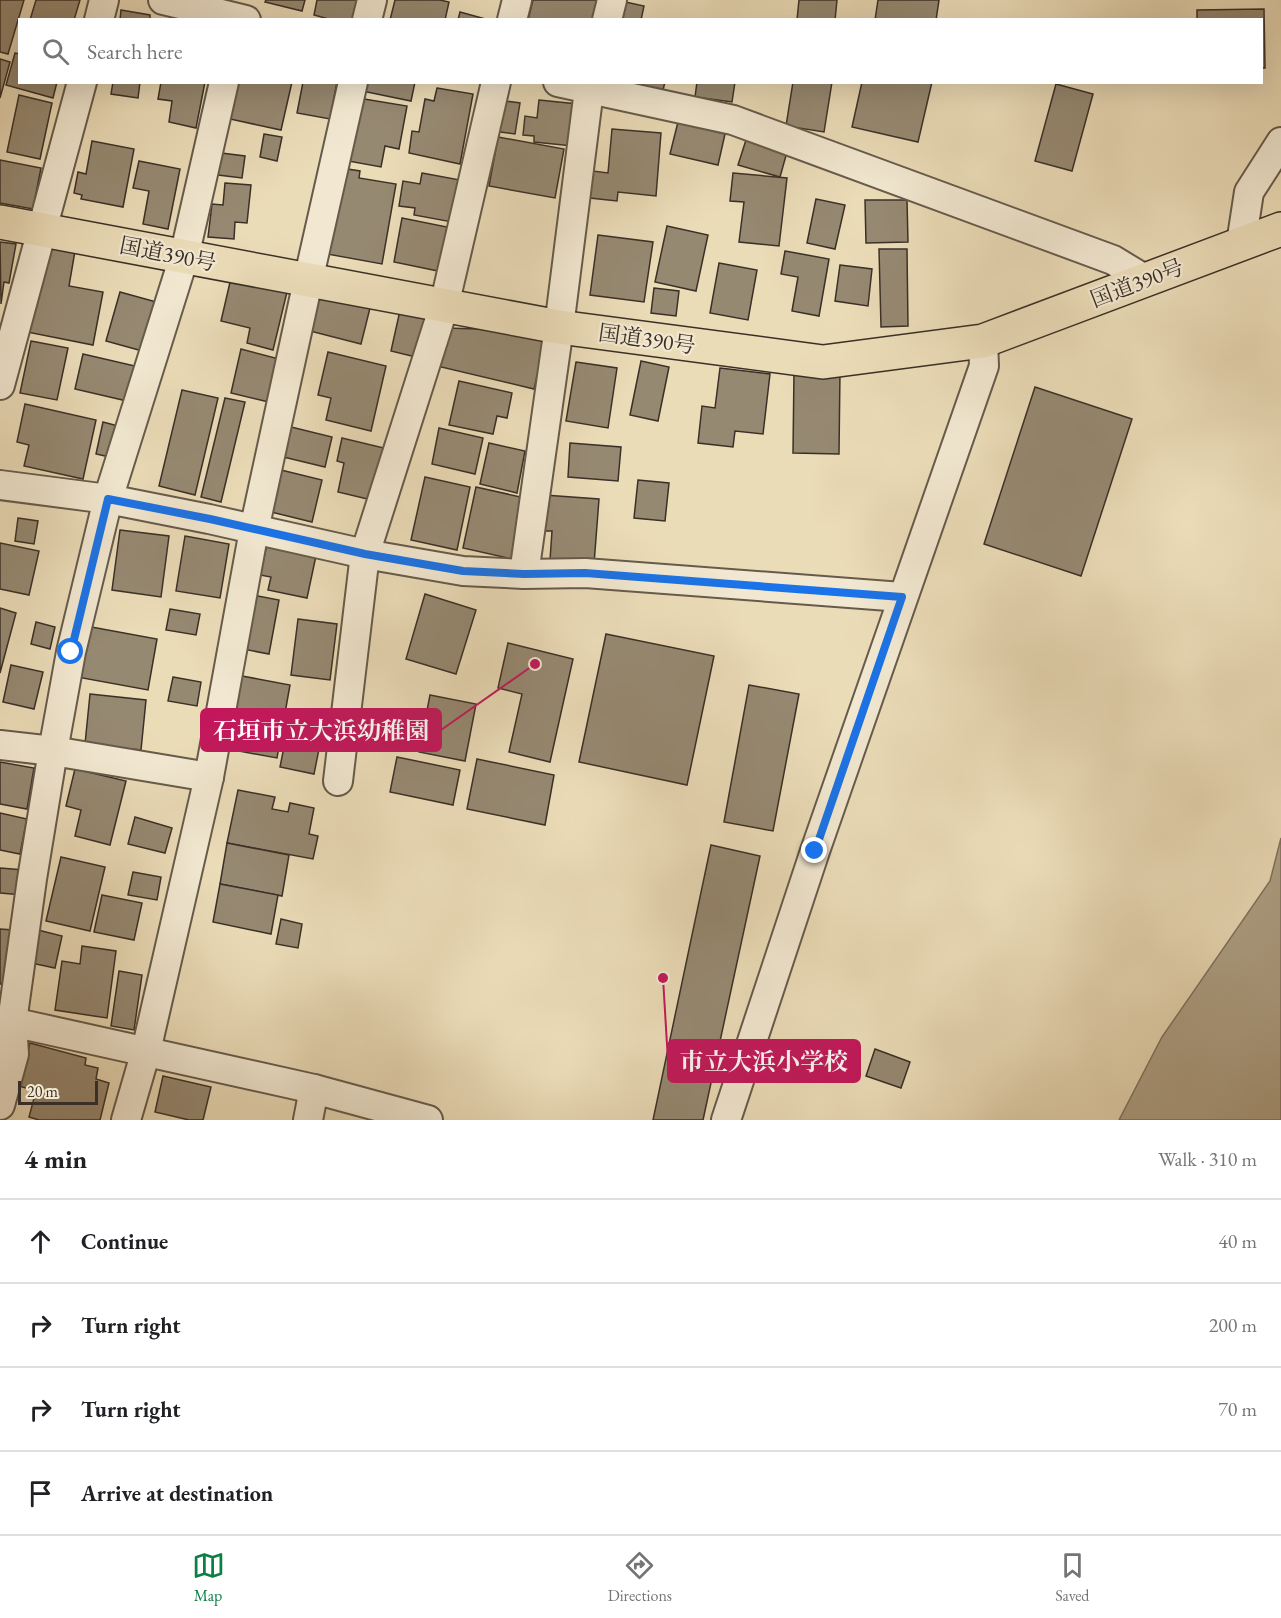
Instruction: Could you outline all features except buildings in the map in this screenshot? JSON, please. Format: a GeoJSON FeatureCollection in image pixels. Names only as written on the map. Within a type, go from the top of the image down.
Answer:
{"type":"FeatureCollection","features":[{"type":"Feature","properties":{"kind":"highway","name":"国道390号"},"geometry":{"type":"LineString","coordinates":[[0,222],[559,327],[823,362],[983,341],[1281,229]]}},
{"type":"Feature","properties":{"kind":"street"},"geometry":{"type":"LineString","coordinates":[[100,18],[104,0]]}},
{"type":"Feature","properties":{"kind":"street"},"geometry":{"type":"LineString","coordinates":[[163,0],[242,14]]}},
{"type":"Feature","properties":{"kind":"street"},"geometry":{"type":"LineString","coordinates":[[368,18],[372,0]]}},
{"type":"Feature","properties":{"kind":"street"},"geometry":{"type":"LineString","coordinates":[[512,18],[517,0]]}},
{"type":"Feature","properties":{"kind":"street"},"geometry":{"type":"LineString","coordinates":[[608,18],[612,0]]}},
{"type":"Feature","properties":{"kind":"street"},"geometry":{"type":"LineString","coordinates":[[0,386],[81,84]]}},
{"type":"Feature","properties":{"kind":"street"},"geometry":{"type":"LineString","coordinates":[[0,1105],[14,1054],[8,1028],[71,652],[108,499],[184,257],[224,84]]}},
{"type":"Feature","properties":{"kind":"street"},"geometry":{"type":"LineString","coordinates":[[126,1120],[146,1051],[209,777],[254,530],[353,84]]}},
{"type":"Feature","properties":{"kind":"street"},"geometry":{"type":"LineString","coordinates":[[338,781],[365,554],[444,306],[496,84]]}},
{"type":"Feature","properties":{"kind":"street"},"geometry":{"type":"LineString","coordinates":[[574,84],[733,120],[1113,260],[1146,280]]}},
{"type":"Feature","properties":{"kind":"street"},"geometry":{"type":"LineString","coordinates":[[524,574],[590,86]]}},
{"type":"Feature","properties":{"kind":"street"},"geometry":{"type":"LineString","coordinates":[[1241,244],[1249,192],[1281,142]]}},
{"type":"Feature","properties":{"kind":"street"},"geometry":{"type":"LineString","coordinates":[[726,1120],[902,597],[984,366],[983,341]]}},
{"type":"Feature","properties":{"kind":"street"},"geometry":{"type":"LineString","coordinates":[[0,485],[108,499],[365,554],[463,571],[524,574],[585,573],[902,597]]}},
{"type":"Feature","properties":{"kind":"street"},"geometry":{"type":"LineString","coordinates":[[0,745],[53,751],[209,777]]}},
{"type":"Feature","properties":{"kind":"street"},"geometry":{"type":"LineString","coordinates":[[8,1028],[146,1051],[314,1089],[428,1120]]}},
{"type":"Feature","properties":{"kind":"street"},"geometry":{"type":"LineString","coordinates":[[308,1120],[314,1089]]}},
{"type":"Feature","properties":{"kind":"shaded area"},"geometry":{"type":"Polygon","coordinates":[[[1281,838],[1281,1120],[1119,1120],[1162,1037],[1270,881],[1281,838]]]}},
{"type":"Feature","properties":{"kind":"place","name":"石垣市立大浜幼稚園"},"geometry":{"type":"Point","coordinates":[535,664]}},
{"type":"Feature","properties":{"kind":"place","name":"市立大浜小学校"},"geometry":{"type":"Point","coordinates":[663,978]}},
{"type":"Feature","properties":{"kind":"route"},"geometry":{"type":"LineString","coordinates":[[71,652],[108,499],[365,554],[463,571],[524,574],[585,573],[902,597],[815,851]]}}]}
